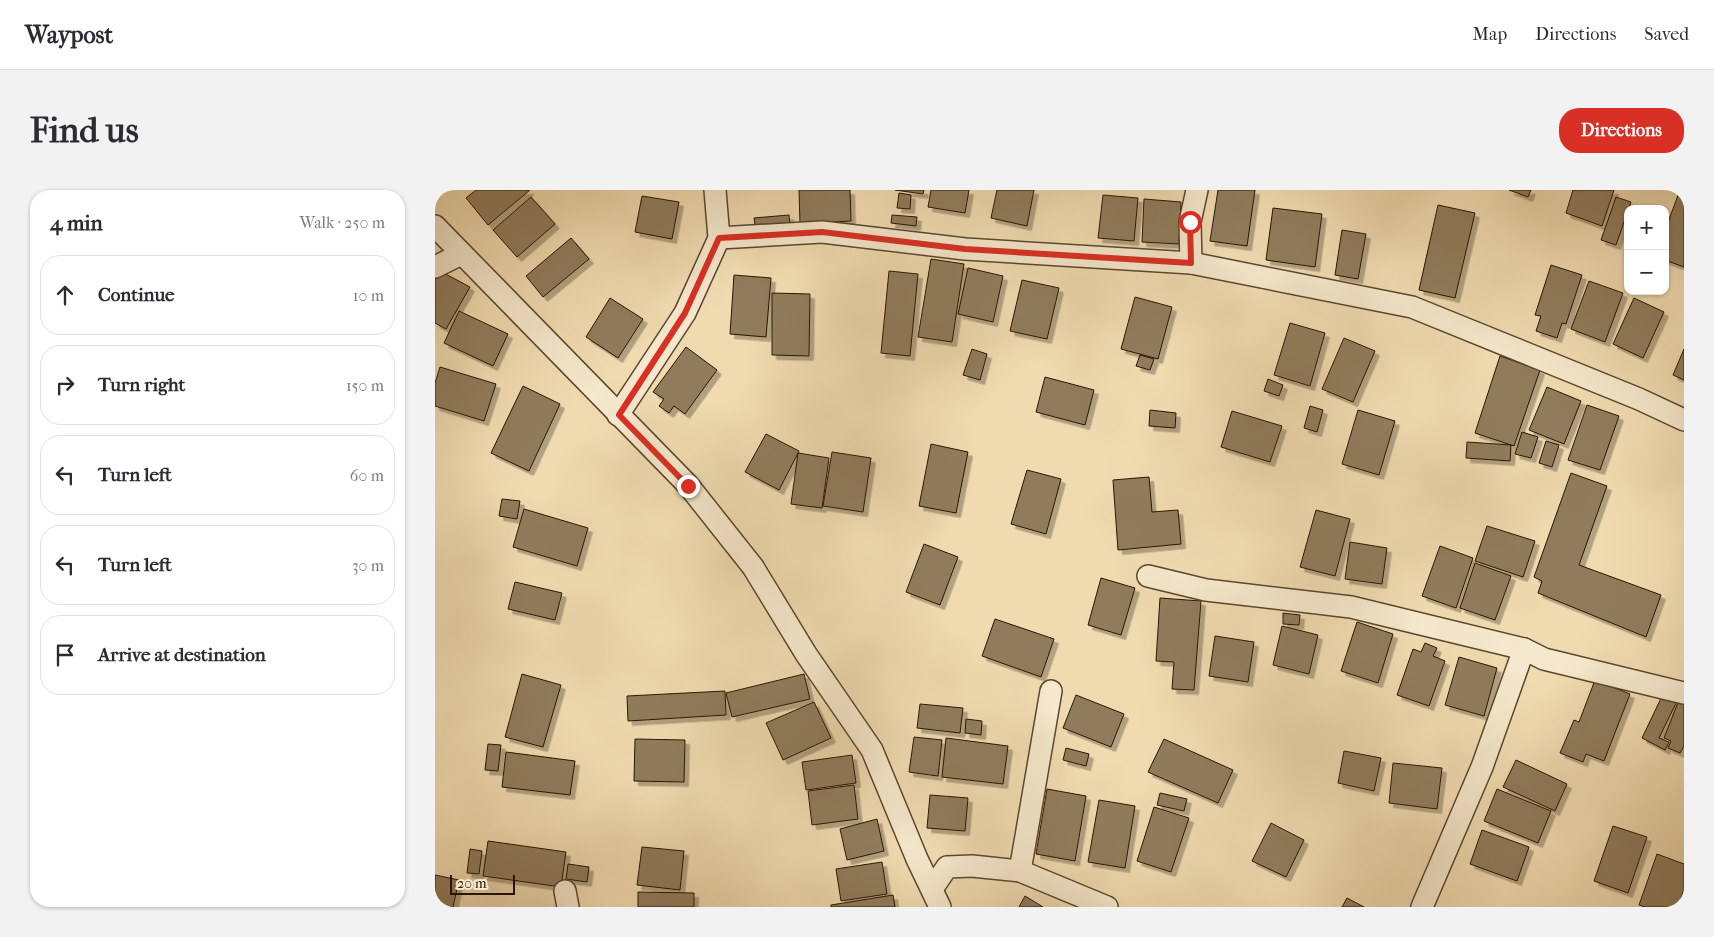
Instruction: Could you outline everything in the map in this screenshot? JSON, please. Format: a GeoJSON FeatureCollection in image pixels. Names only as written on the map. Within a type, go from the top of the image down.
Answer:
{"type":"FeatureCollection","features":[{"type":"Feature","properties":{"kind":"street"},"geometry":{"type":"LineString","coordinates":[[619,415],[685,313],[719,238],[715,190]]}},
{"type":"Feature","properties":{"kind":"street"},"geometry":{"type":"LineString","coordinates":[[1191,263],[1190,222],[1197,190]]}},
{"type":"Feature","properties":{"kind":"street"},"geometry":{"type":"LineString","coordinates":[[435,226],[688,486],[753,566],[805,654],[872,750],[917,859],[936,898]]}},
{"type":"Feature","properties":{"kind":"street"},"geometry":{"type":"LineString","coordinates":[[719,238],[822,232],[965,249],[1191,263],[1412,307],[1639,399],[1684,420]]}},
{"type":"Feature","properties":{"kind":"street"},"geometry":{"type":"LineString","coordinates":[[435,267],[461,254]]}},
{"type":"Feature","properties":{"kind":"street"},"geometry":{"type":"LineString","coordinates":[[1148,576],[1206,590],[1351,607],[1523,649],[1544,659],[1684,693]]}},
{"type":"Feature","properties":{"kind":"street"},"geometry":{"type":"LineString","coordinates":[[1423,907],[1482,767],[1523,649]]}},
{"type":"Feature","properties":{"kind":"street"},"geometry":{"type":"LineString","coordinates":[[1020,871],[1051,691]]}},
{"type":"Feature","properties":{"kind":"street"},"geometry":{"type":"LineString","coordinates":[[936,898],[947,867],[972,866],[1020,871],[1107,907]]}},
{"type":"Feature","properties":{"kind":"building"},"geometry":{"type":"Polygon","coordinates":[[[476,190],[530,190],[488,225],[466,198],[476,190]]]}},
{"type":"Feature","properties":{"kind":"building"},"geometry":{"type":"Polygon","coordinates":[[[799,190],[850,190],[851,221],[800,224],[799,190]]]}},
{"type":"Feature","properties":{"kind":"building"},"geometry":{"type":"Polygon","coordinates":[[[895,190],[924,190],[923,194],[895,190]]]}},
{"type":"Feature","properties":{"kind":"building"},"geometry":{"type":"Polygon","coordinates":[[[931,190],[969,190],[965,213],[928,207],[931,190]]]}},
{"type":"Feature","properties":{"kind":"building"},"geometry":{"type":"Polygon","coordinates":[[[997,190],[1034,190],[1027,226],[991,218],[997,190]]]}},
{"type":"Feature","properties":{"kind":"building"},"geometry":{"type":"Polygon","coordinates":[[[1218,190],[1255,190],[1247,246],[1210,241],[1218,190]]]}},
{"type":"Feature","properties":{"kind":"building"},"geometry":{"type":"Polygon","coordinates":[[[1509,190],[1531,190],[1528,197],[1509,190]]]}},
{"type":"Feature","properties":{"kind":"building"},"geometry":{"type":"Polygon","coordinates":[[[1573,190],[1614,190],[1602,226],[1566,213],[1573,190]]]}},
{"type":"Feature","properties":{"kind":"building"},"geometry":{"type":"Polygon","coordinates":[[[1680,190],[1684,190],[1684,267],[1669,261],[1669,219],[1680,190]]]}},
{"type":"Feature","properties":{"kind":"building"},"geometry":{"type":"Polygon","coordinates":[[[899,193],[911,195],[910,209],[897,208],[899,193]]]}},
{"type":"Feature","properties":{"kind":"building"},"geometry":{"type":"Polygon","coordinates":[[[1103,195],[1138,198],[1134,241],[1098,238],[1103,195]]]}},
{"type":"Feature","properties":{"kind":"building"},"geometry":{"type":"Polygon","coordinates":[[[642,196],[679,202],[672,239],[635,232],[642,196]]]}},
{"type":"Feature","properties":{"kind":"building"},"geometry":{"type":"Polygon","coordinates":[[[531,197],[555,224],[517,257],[493,230],[531,197]]]}},
{"type":"Feature","properties":{"kind":"building"},"geometry":{"type":"Polygon","coordinates":[[[1616,197],[1631,202],[1630,205],[1624,205],[1624,222],[1616,245],[1601,240],[1616,197]]]}},
{"type":"Feature","properties":{"kind":"building"},"geometry":{"type":"Polygon","coordinates":[[[1144,199],[1181,202],[1179,244],[1142,242],[1144,199]]]}},
{"type":"Feature","properties":{"kind":"building"},"geometry":{"type":"Polygon","coordinates":[[[1438,205],[1475,213],[1455,298],[1419,290],[1438,205]]]}},
{"type":"Feature","properties":{"kind":"building"},"geometry":{"type":"Polygon","coordinates":[[[1273,208],[1322,214],[1315,267],[1266,260],[1273,208]]]}},
{"type":"Feature","properties":{"kind":"building"},"geometry":{"type":"Polygon","coordinates":[[[789,215],[790,227],[756,231],[754,218],[789,215]]]}},
{"type":"Feature","properties":{"kind":"building"},"geometry":{"type":"Polygon","coordinates":[[[892,215],[917,217],[916,226],[891,223],[892,215]]]}},
{"type":"Feature","properties":{"kind":"building"},"geometry":{"type":"Polygon","coordinates":[[[1342,230],[1366,234],[1358,279],[1335,275],[1342,230]]]}},
{"type":"Feature","properties":{"kind":"building"},"geometry":{"type":"Polygon","coordinates":[[[571,238],[589,259],[543,297],[526,276],[571,238]]]}},
{"type":"Feature","properties":{"kind":"building"},"geometry":{"type":"Polygon","coordinates":[[[931,259],[964,264],[952,342],[918,337],[931,259]]]}},
{"type":"Feature","properties":{"kind":"building"},"geometry":{"type":"Polygon","coordinates":[[[1551,265],[1582,275],[1566,324],[1562,323],[1557,338],[1536,331],[1541,316],[1535,315],[1551,265]]]}},
{"type":"Feature","properties":{"kind":"building"},"geometry":{"type":"Polygon","coordinates":[[[968,268],[1003,276],[993,322],[958,314],[968,268]]]}},
{"type":"Feature","properties":{"kind":"building"},"geometry":{"type":"Polygon","coordinates":[[[440,271],[470,287],[446,329],[435,323],[435,280],[440,271]]]}},
{"type":"Feature","properties":{"kind":"building"},"geometry":{"type":"Polygon","coordinates":[[[889,271],[918,274],[910,356],[881,353],[889,271]]]}},
{"type":"Feature","properties":{"kind":"building"},"geometry":{"type":"Polygon","coordinates":[[[734,275],[771,278],[766,337],[730,334],[734,275]]]}},
{"type":"Feature","properties":{"kind":"building"},"geometry":{"type":"Polygon","coordinates":[[[1022,280],[1059,288],[1047,339],[1010,331],[1022,280]]]}},
{"type":"Feature","properties":{"kind":"building"},"geometry":{"type":"Polygon","coordinates":[[[1589,281],[1623,293],[1605,342],[1571,329],[1589,281]]]}},
{"type":"Feature","properties":{"kind":"building"},"geometry":{"type":"Polygon","coordinates":[[[772,293],[810,294],[809,356],[772,355],[772,293]]]}},
{"type":"Feature","properties":{"kind":"building"},"geometry":{"type":"Polygon","coordinates":[[[1135,297],[1172,307],[1158,359],[1121,349],[1135,297]]]}},
{"type":"Feature","properties":{"kind":"building"},"geometry":{"type":"Polygon","coordinates":[[[610,298],[643,319],[618,358],[586,337],[610,298]]]}},
{"type":"Feature","properties":{"kind":"building"},"geometry":{"type":"Polygon","coordinates":[[[1634,298],[1664,312],[1643,358],[1613,344],[1634,298]]]}},
{"type":"Feature","properties":{"kind":"building"},"geometry":{"type":"Polygon","coordinates":[[[459,311],[508,334],[493,366],[444,343],[459,311]]]}},
{"type":"Feature","properties":{"kind":"building"},"geometry":{"type":"Polygon","coordinates":[[[1290,323],[1325,333],[1310,386],[1274,375],[1290,323]]]}},
{"type":"Feature","properties":{"kind":"building"},"geometry":{"type":"Polygon","coordinates":[[[1344,338],[1375,351],[1353,402],[1322,389],[1344,338]]]}},
{"type":"Feature","properties":{"kind":"building"},"geometry":{"type":"Polygon","coordinates":[[[686,347],[717,370],[685,414],[674,406],[669,413],[659,406],[664,399],[653,392],[686,347]]]}},
{"type":"Feature","properties":{"kind":"building"},"geometry":{"type":"Polygon","coordinates":[[[972,349],[987,354],[980,380],[963,375],[972,349]]]}},
{"type":"Feature","properties":{"kind":"building"},"geometry":{"type":"Polygon","coordinates":[[[1684,349],[1684,380],[1673,375],[1684,349]]]}},
{"type":"Feature","properties":{"kind":"building"},"geometry":{"type":"Polygon","coordinates":[[[1140,355],[1154,359],[1150,370],[1136,366],[1140,355]]]}},
{"type":"Feature","properties":{"kind":"building"},"geometry":{"type":"Polygon","coordinates":[[[1500,356],[1540,370],[1514,446],[1475,433],[1500,356]]]}},
{"type":"Feature","properties":{"kind":"building"},"geometry":{"type":"Polygon","coordinates":[[[440,367],[496,384],[484,421],[435,406],[435,383],[440,367]]]}},
{"type":"Feature","properties":{"kind":"building"},"geometry":{"type":"Polygon","coordinates":[[[1045,377],[1094,390],[1085,425],[1036,412],[1045,377]]]}},
{"type":"Feature","properties":{"kind":"building"},"geometry":{"type":"Polygon","coordinates":[[[1268,379],[1283,385],[1279,396],[1264,391],[1268,379]]]}},
{"type":"Feature","properties":{"kind":"building"},"geometry":{"type":"Polygon","coordinates":[[[523,386],[560,404],[529,471],[491,453],[523,386]]]}},
{"type":"Feature","properties":{"kind":"building"},"geometry":{"type":"Polygon","coordinates":[[[1547,387],[1581,401],[1564,444],[1529,430],[1547,387]]]}},
{"type":"Feature","properties":{"kind":"building"},"geometry":{"type":"Polygon","coordinates":[[[1587,405],[1619,416],[1600,470],[1568,460],[1587,405]]]}},
{"type":"Feature","properties":{"kind":"building"},"geometry":{"type":"Polygon","coordinates":[[[1310,406],[1323,410],[1317,432],[1304,428],[1310,406]]]}},
{"type":"Feature","properties":{"kind":"building"},"geometry":{"type":"Polygon","coordinates":[[[1150,410],[1176,413],[1175,428],[1149,426],[1150,410]]]}},
{"type":"Feature","properties":{"kind":"building"},"geometry":{"type":"Polygon","coordinates":[[[1358,410],[1395,421],[1379,475],[1342,464],[1358,410]]]}},
{"type":"Feature","properties":{"kind":"building"},"geometry":{"type":"Polygon","coordinates":[[[1232,411],[1282,426],[1270,462],[1221,447],[1232,411]]]}},
{"type":"Feature","properties":{"kind":"building"},"geometry":{"type":"Polygon","coordinates":[[[1522,432],[1538,437],[1531,458],[1515,454],[1522,432]]]}},
{"type":"Feature","properties":{"kind":"building"},"geometry":{"type":"Polygon","coordinates":[[[766,434],[799,451],[779,490],[745,472],[766,434]]]}},
{"type":"Feature","properties":{"kind":"building"},"geometry":{"type":"Polygon","coordinates":[[[1546,441],[1559,445],[1552,467],[1539,463],[1546,441]]]}},
{"type":"Feature","properties":{"kind":"building"},"geometry":{"type":"Polygon","coordinates":[[[1467,442],[1511,445],[1510,461],[1466,458],[1467,442]]]}},
{"type":"Feature","properties":{"kind":"building"},"geometry":{"type":"Polygon","coordinates":[[[931,444],[968,452],[956,513],[919,506],[931,444]]]}},
{"type":"Feature","properties":{"kind":"building"},"geometry":{"type":"Polygon","coordinates":[[[832,452],[871,458],[863,512],[823,506],[832,452]]]}},
{"type":"Feature","properties":{"kind":"building"},"geometry":{"type":"Polygon","coordinates":[[[798,453],[829,458],[822,508],[791,504],[798,453]]]}},
{"type":"Feature","properties":{"kind":"building"},"geometry":{"type":"Polygon","coordinates":[[[1027,470],[1061,479],[1046,534],[1011,524],[1027,470]]]}},
{"type":"Feature","properties":{"kind":"building"},"geometry":{"type":"Polygon","coordinates":[[[1571,473],[1607,486],[1579,565],[1661,595],[1646,637],[1538,593],[1542,581],[1534,577],[1571,473]]]}},
{"type":"Feature","properties":{"kind":"building"},"geometry":{"type":"Polygon","coordinates":[[[1149,477],[1152,512],[1178,510],[1181,544],[1118,550],[1113,480],[1149,477]]]}},
{"type":"Feature","properties":{"kind":"building"},"geometry":{"type":"Polygon","coordinates":[[[502,499],[520,501],[517,519],[499,516],[502,499]]]}},
{"type":"Feature","properties":{"kind":"building"},"geometry":{"type":"Polygon","coordinates":[[[524,509],[588,528],[577,566],[513,547],[524,509]]]}},
{"type":"Feature","properties":{"kind":"building"},"geometry":{"type":"Polygon","coordinates":[[[1316,510],[1350,519],[1335,576],[1300,567],[1316,510]]]}},
{"type":"Feature","properties":{"kind":"building"},"geometry":{"type":"Polygon","coordinates":[[[1487,526],[1535,541],[1523,577],[1475,561],[1487,526]]]}},
{"type":"Feature","properties":{"kind":"building"},"geometry":{"type":"Polygon","coordinates":[[[1350,542],[1387,548],[1382,584],[1345,579],[1350,542]]]}},
{"type":"Feature","properties":{"kind":"building"},"geometry":{"type":"Polygon","coordinates":[[[924,544],[958,557],[940,605],[906,592],[924,544]]]}},
{"type":"Feature","properties":{"kind":"building"},"geometry":{"type":"Polygon","coordinates":[[[1440,546],[1473,558],[1456,608],[1422,596],[1440,546]]]}},
{"type":"Feature","properties":{"kind":"building"},"geometry":{"type":"Polygon","coordinates":[[[1475,563],[1511,576],[1495,620],[1460,608],[1475,563]]]}},
{"type":"Feature","properties":{"kind":"building"},"geometry":{"type":"Polygon","coordinates":[[[1101,578],[1135,588],[1121,635],[1088,625],[1101,578]]]}},
{"type":"Feature","properties":{"kind":"building"},"geometry":{"type":"Polygon","coordinates":[[[515,582],[562,593],[555,620],[508,609],[515,582]]]}},
{"type":"Feature","properties":{"kind":"building"},"geometry":{"type":"Polygon","coordinates":[[[1160,598],[1201,601],[1194,690],[1172,689],[1174,662],[1156,661],[1160,598]]]}},
{"type":"Feature","properties":{"kind":"building"},"geometry":{"type":"Polygon","coordinates":[[[1283,613],[1300,615],[1299,625],[1283,624],[1283,613]]]}},
{"type":"Feature","properties":{"kind":"building"},"geometry":{"type":"Polygon","coordinates":[[[995,619],[1054,639],[1041,677],[982,656],[995,619]]]}},
{"type":"Feature","properties":{"kind":"building"},"geometry":{"type":"Polygon","coordinates":[[[1357,622],[1393,634],[1378,683],[1341,671],[1357,622]]]}},
{"type":"Feature","properties":{"kind":"building"},"geometry":{"type":"Polygon","coordinates":[[[1282,626],[1318,635],[1309,674],[1273,665],[1282,626]]]}},
{"type":"Feature","properties":{"kind":"building"},"geometry":{"type":"Polygon","coordinates":[[[1215,636],[1254,642],[1248,682],[1209,676],[1215,636]]]}},
{"type":"Feature","properties":{"kind":"building"},"geometry":{"type":"Polygon","coordinates":[[[1425,643],[1437,648],[1433,656],[1445,661],[1429,706],[1397,695],[1413,649],[1421,652],[1425,643]]]}},
{"type":"Feature","properties":{"kind":"building"},"geometry":{"type":"Polygon","coordinates":[[[1459,657],[1497,668],[1484,716],[1445,705],[1459,657]]]}},
{"type":"Feature","properties":{"kind":"building"},"geometry":{"type":"Polygon","coordinates":[[[522,674],[561,685],[543,747],[505,737],[522,674]]]}},
{"type":"Feature","properties":{"kind":"building"},"geometry":{"type":"Polygon","coordinates":[[[804,674],[810,699],[732,717],[726,693],[804,674]]]}},
{"type":"Feature","properties":{"kind":"building"},"geometry":{"type":"Polygon","coordinates":[[[1595,680],[1630,694],[1604,761],[1586,754],[1583,762],[1560,753],[1574,720],[1579,722],[1595,680]]]}},
{"type":"Feature","properties":{"kind":"building"},"geometry":{"type":"Polygon","coordinates":[[[1665,690],[1679,697],[1659,738],[1669,742],[1665,750],[1642,738],[1665,690]]]}},
{"type":"Feature","properties":{"kind":"building"},"geometry":{"type":"Polygon","coordinates":[[[725,691],[726,715],[628,721],[627,696],[725,691]]]}},
{"type":"Feature","properties":{"kind":"building"},"geometry":{"type":"Polygon","coordinates":[[[1076,695],[1124,714],[1111,747],[1063,728],[1076,695]]]}},
{"type":"Feature","properties":{"kind":"building"},"geometry":{"type":"Polygon","coordinates":[[[1679,700],[1684,702],[1684,746],[1680,753],[1668,748],[1671,741],[1664,738],[1679,700]]]}},
{"type":"Feature","properties":{"kind":"building"},"geometry":{"type":"Polygon","coordinates":[[[814,702],[831,738],[783,760],[766,723],[814,702]]]}},
{"type":"Feature","properties":{"kind":"building"},"geometry":{"type":"Polygon","coordinates":[[[920,704],[963,708],[960,733],[917,728],[920,704]]]}},
{"type":"Feature","properties":{"kind":"building"},"geometry":{"type":"Polygon","coordinates":[[[966,719],[982,721],[981,735],[965,733],[966,719]]]}},
{"type":"Feature","properties":{"kind":"building"},"geometry":{"type":"Polygon","coordinates":[[[914,737],[942,740],[938,776],[909,772],[914,737]]]}},
{"type":"Feature","properties":{"kind":"building"},"geometry":{"type":"Polygon","coordinates":[[[946,738],[1008,746],[1003,784],[942,777],[946,738]]]}},
{"type":"Feature","properties":{"kind":"building"},"geometry":{"type":"Polygon","coordinates":[[[635,739],[685,740],[684,782],[634,781],[635,739]]]}},
{"type":"Feature","properties":{"kind":"building"},"geometry":{"type":"Polygon","coordinates":[[[1164,739],[1233,770],[1218,803],[1148,772],[1164,739]]]}},
{"type":"Feature","properties":{"kind":"building"},"geometry":{"type":"Polygon","coordinates":[[[488,744],[501,745],[498,771],[485,770],[488,744]]]}},
{"type":"Feature","properties":{"kind":"building"},"geometry":{"type":"Polygon","coordinates":[[[1066,748],[1089,754],[1086,766],[1063,760],[1066,748]]]}},
{"type":"Feature","properties":{"kind":"building"},"geometry":{"type":"Polygon","coordinates":[[[1344,751],[1381,758],[1374,791],[1338,783],[1344,751]]]}},
{"type":"Feature","properties":{"kind":"building"},"geometry":{"type":"Polygon","coordinates":[[[506,752],[575,761],[570,795],[502,787],[506,752]]]}},
{"type":"Feature","properties":{"kind":"building"},"geometry":{"type":"Polygon","coordinates":[[[852,755],[856,783],[806,790],[802,762],[852,755]]]}},
{"type":"Feature","properties":{"kind":"building"},"geometry":{"type":"Polygon","coordinates":[[[1516,760],[1567,784],[1555,811],[1503,787],[1516,760]]]}},
{"type":"Feature","properties":{"kind":"building"},"geometry":{"type":"Polygon","coordinates":[[[1393,763],[1442,768],[1437,809],[1389,803],[1393,763]]]}},
{"type":"Feature","properties":{"kind":"building"},"geometry":{"type":"Polygon","coordinates":[[[854,785],[858,819],[812,825],[808,791],[854,785]]]}},
{"type":"Feature","properties":{"kind":"building"},"geometry":{"type":"Polygon","coordinates":[[[1047,789],[1086,796],[1075,861],[1036,854],[1047,789]]]}},
{"type":"Feature","properties":{"kind":"building"},"geometry":{"type":"Polygon","coordinates":[[[1497,789],[1551,811],[1538,843],[1484,821],[1497,789]]]}},
{"type":"Feature","properties":{"kind":"building"},"geometry":{"type":"Polygon","coordinates":[[[1160,793],[1187,799],[1184,811],[1157,805],[1160,793]]]}},
{"type":"Feature","properties":{"kind":"building"},"geometry":{"type":"Polygon","coordinates":[[[930,795],[968,798],[965,831],[927,828],[930,795]]]}},
{"type":"Feature","properties":{"kind":"building"},"geometry":{"type":"Polygon","coordinates":[[[1099,800],[1135,806],[1125,868],[1088,862],[1099,800]]]}},
{"type":"Feature","properties":{"kind":"building"},"geometry":{"type":"Polygon","coordinates":[[[1154,807],[1189,818],[1171,872],[1137,861],[1154,807]]]}},
{"type":"Feature","properties":{"kind":"building"},"geometry":{"type":"Polygon","coordinates":[[[877,819],[884,851],[847,860],[840,829],[877,819]]]}},
{"type":"Feature","properties":{"kind":"building"},"geometry":{"type":"Polygon","coordinates":[[[1271,823],[1304,840],[1286,877],[1252,861],[1271,823]]]}},
{"type":"Feature","properties":{"kind":"building"},"geometry":{"type":"Polygon","coordinates":[[[1613,826],[1647,837],[1628,893],[1594,881],[1613,826]]]}},
{"type":"Feature","properties":{"kind":"building"},"geometry":{"type":"Polygon","coordinates":[[[1482,830],[1529,847],[1517,881],[1470,864],[1482,830]]]}},
{"type":"Feature","properties":{"kind":"building"},"geometry":{"type":"Polygon","coordinates":[[[488,841],[566,852],[561,887],[483,876],[488,841]]]}},
{"type":"Feature","properties":{"kind":"building"},"geometry":{"type":"Polygon","coordinates":[[[642,847],[684,851],[680,890],[637,885],[642,847]]]}},
{"type":"Feature","properties":{"kind":"building"},"geometry":{"type":"Polygon","coordinates":[[[470,849],[482,851],[479,874],[467,873],[470,849]]]}},
{"type":"Feature","properties":{"kind":"building"},"geometry":{"type":"Polygon","coordinates":[[[1657,854],[1684,864],[1684,889],[1678,907],[1645,907],[1639,905],[1657,854]]]}},
{"type":"Feature","properties":{"kind":"building"},"geometry":{"type":"Polygon","coordinates":[[[882,862],[887,894],[841,901],[836,869],[882,862]]]}},
{"type":"Feature","properties":{"kind":"building"},"geometry":{"type":"Polygon","coordinates":[[[568,864],[589,867],[587,882],[566,879],[568,864]]]}},
{"type":"Feature","properties":{"kind":"building"},"geometry":{"type":"Polygon","coordinates":[[[435,875],[459,880],[453,907],[435,907],[435,875]]]}},
{"type":"Feature","properties":{"kind":"building"},"geometry":{"type":"Polygon","coordinates":[[[638,892],[694,893],[694,907],[638,907],[638,892]]]}},
{"type":"Feature","properties":{"kind":"building"},"geometry":{"type":"Polygon","coordinates":[[[893,895],[895,907],[831,907],[831,905],[893,895]]]}},
{"type":"Feature","properties":{"kind":"building"},"geometry":{"type":"Polygon","coordinates":[[[1025,896],[1043,907],[1019,907],[1025,896]]]}},
{"type":"Feature","properties":{"kind":"building"},"geometry":{"type":"Polygon","coordinates":[[[1347,898],[1364,907],[1342,907],[1347,898]]]}},
{"type":"Feature","properties":{"kind":"route"},"geometry":{"type":"LineString","coordinates":[[688,486],[619,415],[685,313],[719,238],[822,232],[1008,253],[1191,263],[1190,222]]}}]}
